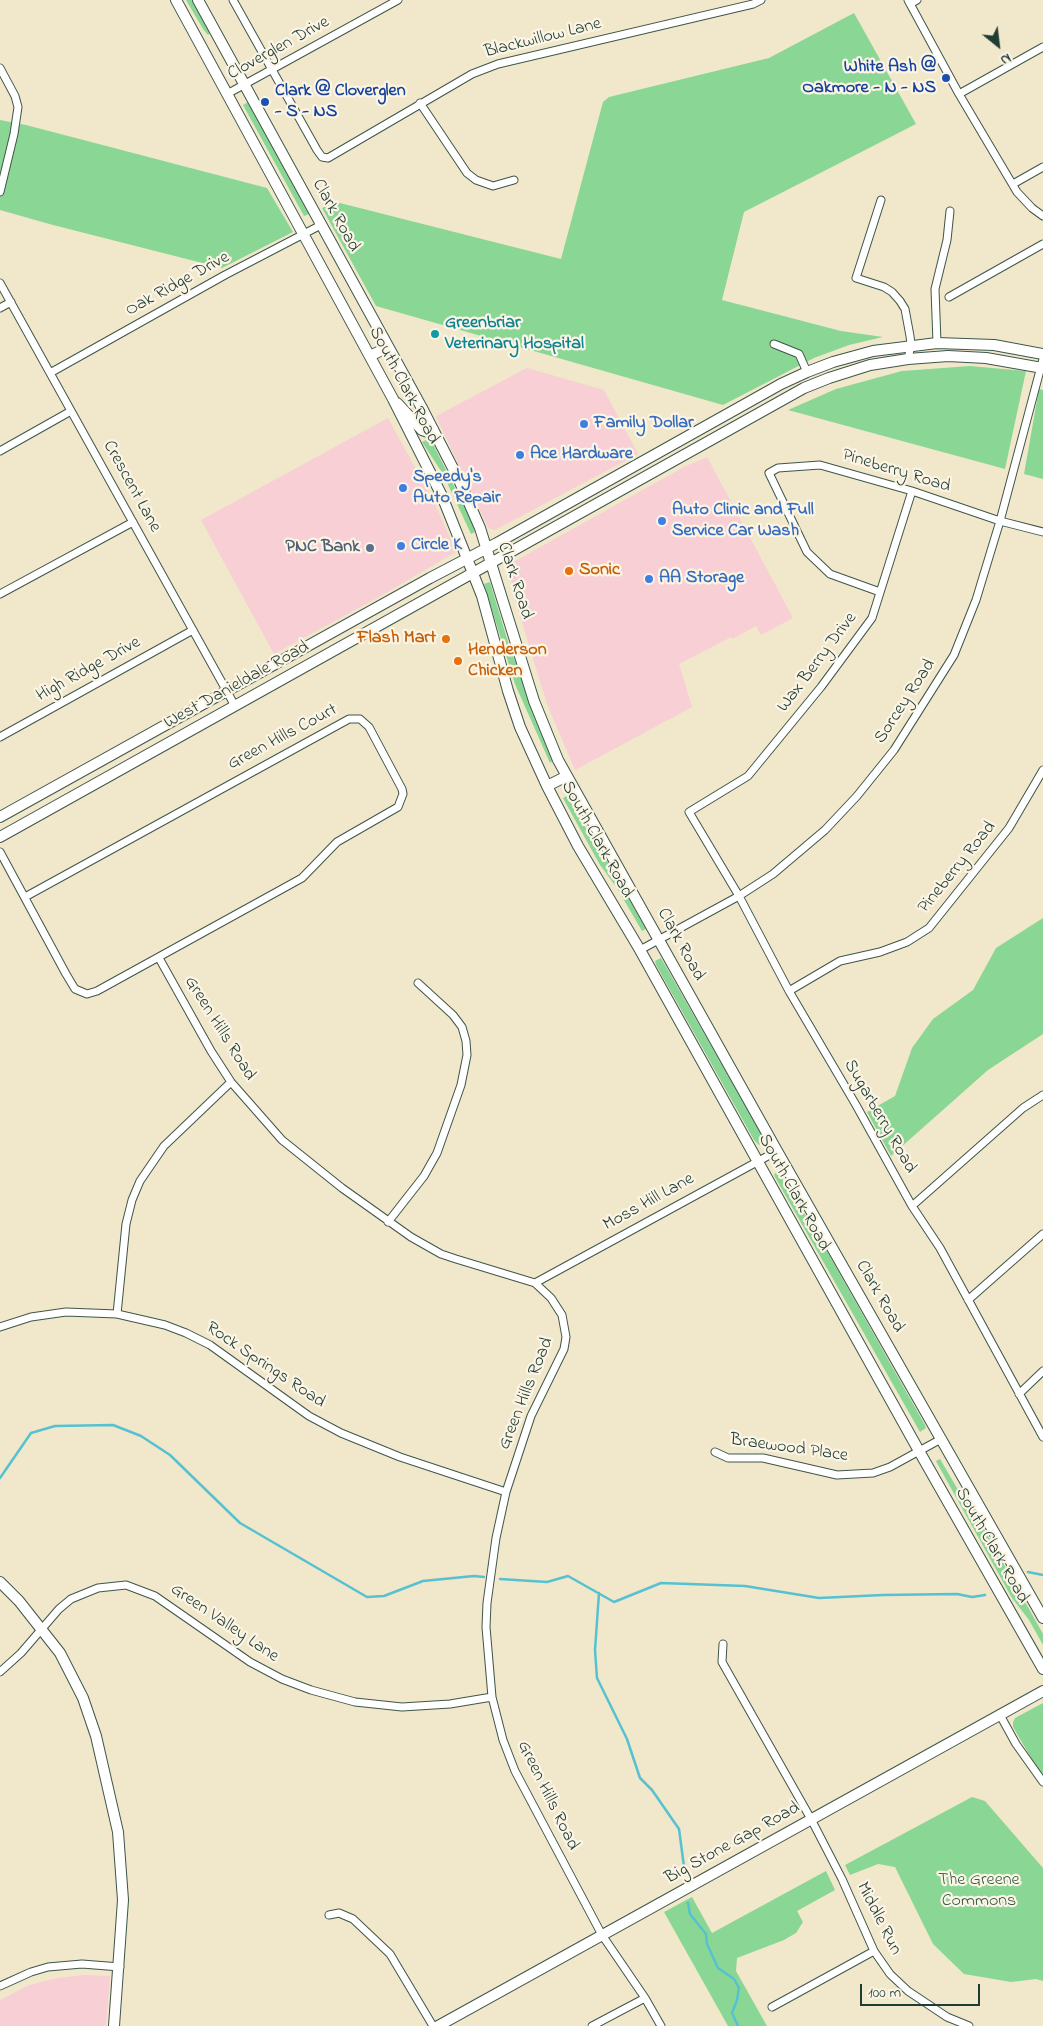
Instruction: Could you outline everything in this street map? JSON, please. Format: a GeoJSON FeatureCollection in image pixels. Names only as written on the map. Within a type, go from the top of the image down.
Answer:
{"type":"FeatureCollection","features":[{"type":"Feature","properties":{"kind":"main road","name":"South Clark Road"},"geometry":{"type":"LineString","coordinates":[[176,0],[393,398],[442,496],[468,558],[520,727],[547,786],[578,846],[640,950],[757,1162],[1043,1669]]}},
{"type":"Feature","properties":{"kind":"main road","name":"Clark Road"},"geometry":{"type":"LineString","coordinates":[[198,0],[433,429],[466,495],[491,563],[534,701],[558,760],[777,1151],[1043,1618]]}},
{"type":"Feature","properties":{"kind":"main road","name":"West Danieldale Road"},"geometry":{"type":"LineString","coordinates":[[0,817],[781,384],[807,372],[853,356],[911,345],[937,343],[994,345],[1043,354]]}},
{"type":"Feature","properties":{"kind":"main road"},"geometry":{"type":"LineString","coordinates":[[370,356],[388,346]]}},
{"type":"Feature","properties":{"kind":"main road","name":"West Danieldale Road"},"geometry":{"type":"LineString","coordinates":[[0,838],[804,388],[870,365],[908,359],[948,356],[1042,364]]}},
{"type":"Feature","properties":{"kind":"main road"},"geometry":{"type":"LineString","coordinates":[[393,398],[422,430],[428,432],[433,429]]}},
{"type":"Feature","properties":{"kind":"main road"},"geometry":{"type":"LineString","coordinates":[[672,445],[678,457]]}},
{"type":"Feature","properties":{"kind":"main road"},"geometry":{"type":"LineString","coordinates":[[350,624],[358,636]]}},
{"type":"Feature","properties":{"kind":"main road"},"geometry":{"type":"LineString","coordinates":[[277,664],[285,677]]}},
{"type":"Feature","properties":{"kind":"main road"},"geometry":{"type":"LineString","coordinates":[[547,786],[567,776]]}},
{"type":"Feature","properties":{"kind":"main road"},"geometry":{"type":"LineString","coordinates":[[0,1582],[41,1628],[60,1653],[75,1679],[98,1745],[118,1832],[124,1900],[114,2026]]}},
{"type":"Feature","properties":{"kind":"main road","name":"Big Stone Gap Road"},"geometry":{"type":"LineString","coordinates":[[438,2026],[1043,1691]]}},
{"type":"Feature","properties":{"kind":"street","name":"Blackwillow Lane"},"geometry":{"type":"LineString","coordinates":[[233,0],[322,157],[328,158],[472,74],[498,64],[752,4],[761,0]]}},
{"type":"Feature","properties":{"kind":"street","name":"Cloverglen Drive"},"geometry":{"type":"LineString","coordinates":[[227,94],[272,71],[398,0]]}},
{"type":"Feature","properties":{"kind":"street"},"geometry":{"type":"LineString","coordinates":[[912,1],[960,94],[1013,184],[1023,200],[1043,216]]}},
{"type":"Feature","properties":{"kind":"street"},"geometry":{"type":"LineString","coordinates":[[960,94],[1043,47]]}},
{"type":"Feature","properties":{"kind":"street"},"geometry":{"type":"LineString","coordinates":[[0,68],[15,96],[18,107],[14,134],[0,192]]}},
{"type":"Feature","properties":{"kind":"street"},"geometry":{"type":"LineString","coordinates":[[420,103],[467,173],[476,180],[493,186],[514,180]]}},
{"type":"Feature","properties":{"kind":"street"},"geometry":{"type":"LineString","coordinates":[[1013,184],[1043,167]]}},
{"type":"Feature","properties":{"kind":"street"},"geometry":{"type":"LineString","coordinates":[[881,200],[856,278],[884,287],[892,292],[900,301],[908,320],[911,345],[908,359]]}},
{"type":"Feature","properties":{"kind":"street"},"geometry":{"type":"LineString","coordinates":[[937,343],[936,290],[947,240],[950,211]]}},
{"type":"Feature","properties":{"kind":"street","name":"Oak Ridge Drive"},"geometry":{"type":"LineString","coordinates":[[50,373],[321,225]]}},
{"type":"Feature","properties":{"kind":"street"},"geometry":{"type":"LineString","coordinates":[[949,297],[1043,244]]}},
{"type":"Feature","properties":{"kind":"street","name":"Crescent Lane"},"geometry":{"type":"LineString","coordinates":[[0,283],[235,706]]}},
{"type":"Feature","properties":{"kind":"street"},"geometry":{"type":"LineString","coordinates":[[0,308],[11,302]]}},
{"type":"Feature","properties":{"kind":"street"},"geometry":{"type":"LineString","coordinates":[[774,344],[799,354],[807,372]]}},
{"type":"Feature","properties":{"kind":"street","name":"Sorcey Road"},"geometry":{"type":"LineString","coordinates":[[640,950],[739,896],[773,874],[825,830],[857,796],[894,750],[954,655],[976,600],[1000,521],[1042,364]]}},
{"type":"Feature","properties":{"kind":"street"},"geometry":{"type":"LineString","coordinates":[[0,451],[71,411]]}},
{"type":"Feature","properties":{"kind":"street","name":"Pineberry Road"},"geometry":{"type":"LineString","coordinates":[[880,592],[830,574],[807,552],[768,473],[778,468],[820,464],[912,490],[1000,521],[1043,532]]}},
{"type":"Feature","properties":{"kind":"street","name":"Wax Berry Drive"},"geometry":{"type":"LineString","coordinates":[[689,812],[748,776],[821,687],[872,618],[912,490]]}},
{"type":"Feature","properties":{"kind":"street"},"geometry":{"type":"LineString","coordinates":[[0,594],[132,522]]}},
{"type":"Feature","properties":{"kind":"street","name":"High Ridge Drive"},"geometry":{"type":"LineString","coordinates":[[0,736],[192,630]]}},
{"type":"Feature","properties":{"kind":"street","name":"Green Hills Court"},"geometry":{"type":"LineString","coordinates":[[0,852],[75,989],[86,994],[97,991],[302,878],[337,842],[398,807],[403,794],[402,789],[369,727],[364,722],[354,718],[344,721],[25,897]]}},
{"type":"Feature","properties":{"kind":"street","name":"Pineberry Road"},"geometry":{"type":"LineString","coordinates":[[789,991],[840,961],[880,952],[907,942],[929,928],[1009,828],[1043,770]]}},
{"type":"Feature","properties":{"kind":"street","name":"Sugarberry Road"},"geometry":{"type":"LineString","coordinates":[[689,812],[739,896],[789,991],[879,1145],[912,1206],[940,1248],[1043,1436]]}},
{"type":"Feature","properties":{"kind":"street","name":"Green Hills Road"},"geometry":{"type":"LineString","coordinates":[[158,958],[211,1052],[231,1082],[282,1140],[388,1222],[441,1254],[535,1283],[556,1305],[562,1315],[566,1337],[564,1349],[532,1416],[506,1492],[496,1538],[487,1603],[487,1650],[492,1697],[503,1740],[514,1771],[602,1935],[645,1998],[661,2026]]}},
{"type":"Feature","properties":{"kind":"street"},"geometry":{"type":"LineString","coordinates":[[388,1222],[424,1176],[437,1153],[460,1085],[467,1056],[466,1041],[462,1027],[453,1015],[418,983]]}},
{"type":"Feature","properties":{"kind":"street"},"geometry":{"type":"LineString","coordinates":[[117,1314],[126,1224],[132,1200],[140,1181],[164,1146],[231,1082]]}},
{"type":"Feature","properties":{"kind":"street"},"geometry":{"type":"LineString","coordinates":[[912,1206],[1023,1108],[1043,1095]]}},
{"type":"Feature","properties":{"kind":"street","name":"Moss Hill Lane"},"geometry":{"type":"LineString","coordinates":[[535,1283],[777,1151]]}},
{"type":"Feature","properties":{"kind":"street"},"geometry":{"type":"LineString","coordinates":[[968,1300],[1043,1234]]}},
{"type":"Feature","properties":{"kind":"street","name":"Rock Springs Road"},"geometry":{"type":"LineString","coordinates":[[0,1327],[31,1317],[49,1314],[117,1314],[165,1325],[198,1338],[309,1416],[341,1433],[400,1457],[506,1492]]}},
{"type":"Feature","properties":{"kind":"street"},"geometry":{"type":"LineString","coordinates":[[1019,1394],[1043,1372]]}},
{"type":"Feature","properties":{"kind":"street","name":"Braewood Place"},"geometry":{"type":"LineString","coordinates":[[715,1452],[728,1458],[763,1458],[837,1475],[873,1473],[890,1467],[941,1439]]}},
{"type":"Feature","properties":{"kind":"street","name":"Green Valley Lane"},"geometry":{"type":"LineString","coordinates":[[0,1672],[21,1653],[58,1609],[83,1593],[98,1588],[126,1585],[155,1596],[250,1662],[282,1679],[311,1690],[355,1702],[402,1707],[450,1704],[492,1697]]}},
{"type":"Feature","properties":{"kind":"street","name":"Middle Run"},"geometry":{"type":"LineString","coordinates":[[723,1644],[722,1662],[811,1820],[842,1879],[874,1951],[890,1974],[908,1991],[947,2018],[965,2026]]}},
{"type":"Feature","properties":{"kind":"street"},"geometry":{"type":"LineString","coordinates":[[1000,1715],[1016,1744],[1043,1782]]}},
{"type":"Feature","properties":{"kind":"street"},"geometry":{"type":"LineString","coordinates":[[329,1916],[339,1913],[353,1919],[390,1954],[433,2026]]}},
{"type":"Feature","properties":{"kind":"street"},"geometry":{"type":"LineString","coordinates":[[772,2007],[874,1951]]}},
{"type":"Feature","properties":{"kind":"street"},"geometry":{"type":"LineString","coordinates":[[0,1986],[31,1972],[48,1967],[82,1964],[120,1967]]}},
{"type":"Feature","properties":{"kind":"street"},"geometry":{"type":"LineString","coordinates":[[592,2026],[645,1998]]}},
{"type":"Feature","properties":{"kind":"shaded area"},"geometry":{"type":"Polygon","coordinates":[[[527,368],[604,390],[638,454],[495,530],[488,528],[436,416],[527,368]]]}},
{"type":"Feature","properties":{"kind":"shaded area"},"geometry":{"type":"Polygon","coordinates":[[[388,418],[436,506],[456,552],[377,598],[274,654],[201,520],[388,418]]]}},
{"type":"Feature","properties":{"kind":"shaded area"},"geometry":{"type":"Polygon","coordinates":[[[707,457],[793,618],[761,635],[756,626],[679,664],[692,707],[575,770],[547,704],[516,603],[508,565],[684,467],[707,457]]]}},
{"type":"Feature","properties":{"kind":"shaded area"},"geometry":{"type":"Polygon","coordinates":[[[84,1975],[110,1976],[106,2026],[0,2026],[0,2000],[29,1985],[58,1978],[84,1975]]]}},
{"type":"Feature","properties":{"kind":"green space"},"geometry":{"type":"Polygon","coordinates":[[[186,0],[192,0],[210,33],[208,35],[203,29],[186,0]]]}},
{"type":"Feature","properties":{"kind":"green space"},"geometry":{"type":"Polygon","coordinates":[[[854,13],[916,124],[744,212],[722,300],[841,331],[883,337],[849,345],[814,358],[723,405],[376,306],[322,208],[336,202],[561,259],[603,102],[609,97],[769,58],[854,13]]]}},
{"type":"Feature","properties":{"kind":"green space"},"geometry":{"type":"Polygon","coordinates":[[[248,102],[309,214],[304,216],[243,105],[248,102]]]}},
{"type":"Feature","properties":{"kind":"green space"},"geometry":{"type":"Polygon","coordinates":[[[0,120],[26,125],[267,188],[293,232],[222,268],[0,210],[0,120]]]}},
{"type":"Feature","properties":{"kind":"green space"},"geometry":{"type":"Polygon","coordinates":[[[970,366],[1026,371],[1005,469],[788,410],[836,389],[902,371],[970,366]]]}},
{"type":"Feature","properties":{"kind":"green space"},"geometry":{"type":"Polygon","coordinates":[[[1039,389],[1043,390],[1043,479],[1024,474],[1039,389]]]}},
{"type":"Feature","properties":{"kind":"green space"},"geometry":{"type":"Polygon","coordinates":[[[430,438],[472,522],[475,532],[471,534],[443,474],[422,442],[430,438]]]}},
{"type":"Feature","properties":{"kind":"green space"},"geometry":{"type":"Polygon","coordinates":[[[490,582],[511,652],[554,760],[550,763],[515,684],[484,584],[490,582]]]}},
{"type":"Feature","properties":{"kind":"green space"},"geometry":{"type":"Polygon","coordinates":[[[567,796],[581,821],[600,848],[646,929],[642,931],[617,888],[600,865],[563,798],[567,796]]]}},
{"type":"Feature","properties":{"kind":"green space"},"geometry":{"type":"Polygon","coordinates":[[[1043,918],[1043,1034],[988,1070],[891,1156],[867,1112],[895,1096],[912,1048],[933,1019],[973,990],[996,948],[1043,918]]]}},
{"type":"Feature","properties":{"kind":"green space"},"geometry":{"type":"Polygon","coordinates":[[[661,958],[762,1135],[764,1142],[759,1145],[754,1140],[656,965],[655,961],[661,958]]]}},
{"type":"Feature","properties":{"kind":"green space"},"geometry":{"type":"Polygon","coordinates":[[[778,1172],[794,1200],[810,1221],[925,1425],[926,1428],[920,1432],[775,1177],[774,1174],[778,1172]]]}},
{"type":"Feature","properties":{"kind":"green space"},"geometry":{"type":"Polygon","coordinates":[[[940,1459],[957,1488],[974,1511],[1043,1634],[1043,1645],[1029,1620],[1012,1598],[937,1463],[936,1461],[940,1459]]]}},
{"type":"Feature","properties":{"kind":"green space"},"geometry":{"type":"Polygon","coordinates":[[[1043,1703],[1043,1774],[1034,1763],[1013,1727],[1013,1722],[1015,1718],[1043,1703]]]}},
{"type":"Feature","properties":{"kind":"green space","name":"The Greene Commons"},"geometry":{"type":"Polygon","coordinates":[[[972,1797],[985,1801],[1043,1868],[1043,1981],[1036,1979],[1011,1982],[964,1974],[933,1944],[895,1867],[878,1864],[850,1875],[845,1865],[972,1797]]]}},
{"type":"Feature","properties":{"kind":"green space"},"geometry":{"type":"Polygon","coordinates":[[[826,1871],[835,1890],[797,1911],[803,1922],[796,1933],[784,1940],[737,1958],[736,1971],[767,2026],[728,2026],[664,1912],[692,1897],[712,1933],[826,1871]]]}},
{"type":"Feature","properties":{"kind":"waterway"},"geometry":{"type":"LineString","coordinates":[[0,1478],[31,1433],[55,1426],[113,1425],[141,1436],[170,1455],[240,1523],[367,1597],[384,1596],[423,1581],[474,1576],[484,1577]]}},
{"type":"Feature","properties":{"kind":"waterway"},"geometry":{"type":"LineString","coordinates":[[1028,1572],[1043,1575]]}},
{"type":"Feature","properties":{"kind":"waterway"},"geometry":{"type":"LineString","coordinates":[[500,1579],[547,1582],[568,1576],[614,1602],[661,1583],[745,1586],[819,1598],[883,1595],[957,1594],[972,1597],[985,1595]]}},
{"type":"Feature","properties":{"kind":"waterway"},"geometry":{"type":"LineString","coordinates":[[599,1593],[595,1650],[597,1678],[627,1739],[640,1778],[652,1790],[679,1829],[685,1874]]}},
{"type":"Feature","properties":{"kind":"waterway"},"geometry":{"type":"LineString","coordinates":[[688,1903],[690,1914],[706,1934],[707,1944],[718,1968],[734,1979],[739,1988],[732,2013],[738,2026]]}},
{"type":"Feature","properties":{"kind":"place","name":"White Ash @ Oakmore - N - NS"},"geometry":{"type":"Point","coordinates":[946,78]}},
{"type":"Feature","properties":{"kind":"place","name":"Clark @ Cloverglen - S - NS"},"geometry":{"type":"Point","coordinates":[265,102]}},
{"type":"Feature","properties":{"kind":"place","name":"Greenbriar Veterinary Hospital"},"geometry":{"type":"Point","coordinates":[435,334]}},
{"type":"Feature","properties":{"kind":"place","name":"Family Dollar"},"geometry":{"type":"Point","coordinates":[584,424]}},
{"type":"Feature","properties":{"kind":"place","name":"Ace Hardware"},"geometry":{"type":"Point","coordinates":[520,455]}},
{"type":"Feature","properties":{"kind":"place","name":"Speedy's Auto Repair"},"geometry":{"type":"Point","coordinates":[403,488]}},
{"type":"Feature","properties":{"kind":"place","name":"Auto Clinic and Full Service Car Wash"},"geometry":{"type":"Point","coordinates":[662,521]}},
{"type":"Feature","properties":{"kind":"place","name":"Circle K"},"geometry":{"type":"Point","coordinates":[401,546]}},
{"type":"Feature","properties":{"kind":"place","name":"PNC Bank"},"geometry":{"type":"Point","coordinates":[370,548]}},
{"type":"Feature","properties":{"kind":"place","name":"Sonic"},"geometry":{"type":"Point","coordinates":[569,571]}},
{"type":"Feature","properties":{"kind":"place","name":"AA Storage"},"geometry":{"type":"Point","coordinates":[649,579]}},
{"type":"Feature","properties":{"kind":"place","name":"Flash Mart"},"geometry":{"type":"Point","coordinates":[446,639]}},
{"type":"Feature","properties":{"kind":"place","name":"Henderson Chicken"},"geometry":{"type":"Point","coordinates":[458,661]}}]}
